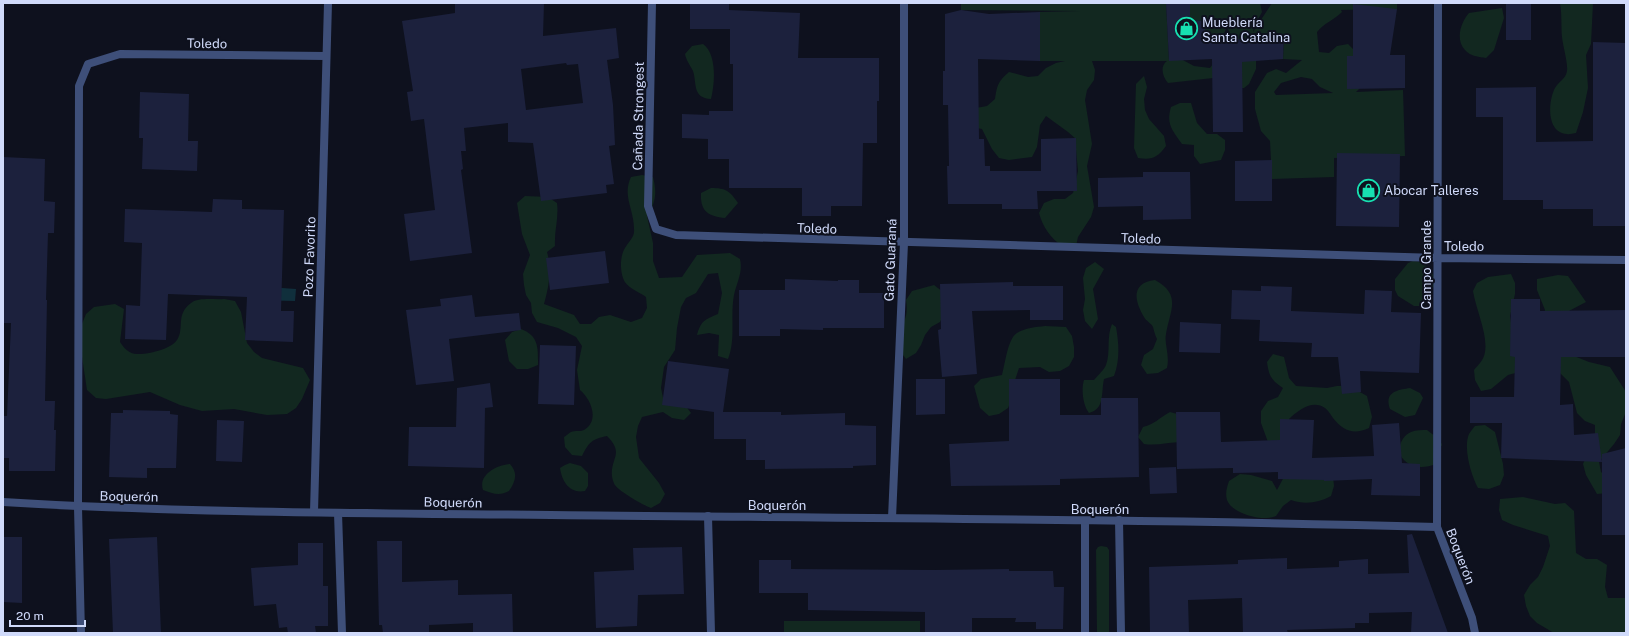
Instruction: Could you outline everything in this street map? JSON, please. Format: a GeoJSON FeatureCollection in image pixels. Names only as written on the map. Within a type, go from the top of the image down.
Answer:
{"type":"FeatureCollection","features":[{"type":"Feature","properties":{"kind":"street","name":"Pozo Favorito"},"geometry":{"type":"LineString","coordinates":[[314,512],[328,3]]}},
{"type":"Feature","properties":{"kind":"street","name":"Cañada Strongest"},"geometry":{"type":"LineString","coordinates":[[652,3],[648,206],[656,229]]}},
{"type":"Feature","properties":{"kind":"street","name":"Gato Guaraná"},"geometry":{"type":"LineString","coordinates":[[892,518],[904,243],[904,3]]}},
{"type":"Feature","properties":{"kind":"street","name":"Campo Grande"},"geometry":{"type":"LineString","coordinates":[[1437,527],[1438,3]]}},
{"type":"Feature","properties":{"kind":"street","name":"Toledo"},"geometry":{"type":"LineString","coordinates":[[78,507],[79,86],[88,64],[120,54],[326,56]]}},
{"type":"Feature","properties":{"kind":"street","name":"Toledo"},"geometry":{"type":"LineString","coordinates":[[656,229],[676,235],[904,243],[1438,258],[1626,260]]}},
{"type":"Feature","properties":{"kind":"street","name":"Boquerón"},"geometry":{"type":"LineString","coordinates":[[3,502],[78,507],[314,512],[1085,521],[1119,520],[1437,527],[1472,618],[1475,633]]}},
{"type":"Feature","properties":{"kind":"street"},"geometry":{"type":"LineString","coordinates":[[78,507],[81,633]]}},
{"type":"Feature","properties":{"kind":"street"},"geometry":{"type":"LineString","coordinates":[[338,512],[342,633]]}},
{"type":"Feature","properties":{"kind":"street"},"geometry":{"type":"LineString","coordinates":[[708,516],[711,633]]}},
{"type":"Feature","properties":{"kind":"street"},"geometry":{"type":"LineString","coordinates":[[1119,520],[1121,633]]}},
{"type":"Feature","properties":{"kind":"street"},"geometry":{"type":"LineString","coordinates":[[1085,521],[1085,633]]}},
{"type":"Feature","properties":{"kind":"green space"},"geometry":{"type":"Polygon","coordinates":[[[961,3],[1166,3],[1169,60],[1179,58],[1194,66],[1210,68],[1232,38],[1227,27],[1222,37],[1205,37],[1205,21],[1190,20],[1190,3],[1260,3],[1262,12],[1253,32],[1272,3],[1397,3],[1397,9],[1341,10],[1342,12],[1317,32],[1319,52],[1329,53],[1337,46],[1348,44],[1355,51],[1360,88],[1356,92],[1403,90],[1405,156],[1334,158],[1334,177],[1272,179],[1270,141],[1261,131],[1255,109],[1255,92],[1267,73],[1276,69],[1286,73],[1302,60],[1283,59],[1284,34],[1253,33],[1256,69],[1249,84],[1244,88],[1239,88],[1213,78],[1168,83],[1164,77],[1163,71],[1163,66],[1167,61],[1092,61],[1095,70],[1094,80],[1087,90],[1085,100],[1092,144],[1087,166],[1094,207],[1091,217],[1078,237],[1076,246],[1063,246],[1048,232],[1039,213],[1044,203],[1054,199],[1065,199],[1073,193],[1078,171],[1076,139],[1046,116],[1040,125],[1037,147],[1032,157],[1009,160],[999,158],[992,149],[982,129],[972,127],[976,108],[987,106],[995,99],[996,91],[1002,78],[1009,72],[1028,77],[1038,76],[1046,68],[1056,63],[1065,61],[1040,61],[1040,12],[1080,11],[961,10],[961,3]],[[1301,77],[1281,83],[1274,92],[1276,95],[1333,93],[1320,87],[1312,79],[1301,77]]]}},
{"type":"Feature","properties":{"kind":"green space"},"geometry":{"type":"Polygon","coordinates":[[[1560,3],[1593,3],[1591,44],[1586,55],[1588,88],[1583,112],[1576,133],[1569,134],[1560,132],[1555,128],[1550,116],[1551,101],[1556,86],[1565,76],[1567,71],[1562,37],[1560,3]]]}},
{"type":"Feature","properties":{"kind":"green space"},"geometry":{"type":"Polygon","coordinates":[[[1502,8],[1504,18],[1494,50],[1486,58],[1469,54],[1462,46],[1460,41],[1460,31],[1466,17],[1469,13],[1502,8]]]}},
{"type":"Feature","properties":{"kind":"green space"},"geometry":{"type":"Polygon","coordinates":[[[703,44],[708,49],[713,62],[714,77],[711,99],[705,98],[698,93],[693,71],[685,54],[692,46],[703,44]]]}},
{"type":"Feature","properties":{"kind":"green space"},"geometry":{"type":"Polygon","coordinates":[[[1144,76],[1147,87],[1144,99],[1145,110],[1149,119],[1164,136],[1166,146],[1157,156],[1147,159],[1138,158],[1134,148],[1136,84],[1144,76]]]}},
{"type":"Feature","properties":{"kind":"green space"},"geometry":{"type":"Polygon","coordinates":[[[1180,103],[1191,103],[1197,123],[1207,134],[1217,134],[1225,140],[1225,150],[1221,160],[1200,164],[1194,156],[1194,145],[1182,144],[1178,139],[1171,127],[1169,118],[1171,107],[1180,103]]]}},
{"type":"Feature","properties":{"kind":"green space"},"geometry":{"type":"Polygon","coordinates":[[[642,175],[653,177],[654,182],[654,202],[647,216],[653,243],[653,261],[659,278],[682,277],[697,255],[730,253],[740,259],[741,264],[734,295],[732,344],[728,359],[718,356],[719,335],[709,333],[697,335],[704,322],[718,314],[722,293],[718,273],[708,274],[696,293],[686,298],[681,307],[675,350],[664,367],[661,388],[663,398],[685,405],[691,413],[684,420],[672,418],[663,412],[642,417],[638,426],[636,437],[639,458],[659,483],[665,494],[660,503],[651,508],[626,495],[615,484],[612,477],[612,470],[616,452],[615,447],[607,436],[594,440],[587,447],[582,456],[572,455],[565,447],[564,437],[570,432],[584,430],[589,426],[593,416],[588,399],[580,390],[577,370],[582,346],[576,337],[558,328],[537,322],[532,313],[531,303],[526,295],[523,274],[530,255],[522,234],[517,203],[525,196],[548,197],[557,203],[555,246],[547,252],[549,259],[549,278],[544,304],[574,315],[580,324],[591,324],[599,317],[610,315],[631,322],[642,318],[647,308],[646,297],[627,284],[621,271],[623,251],[633,237],[634,232],[634,222],[628,197],[629,184],[631,177],[642,175]]]}},
{"type":"Feature","properties":{"kind":"green space"},"geometry":{"type":"Polygon","coordinates":[[[711,188],[727,191],[738,203],[725,218],[714,216],[706,212],[702,204],[701,193],[711,188]]]}},
{"type":"Feature","properties":{"kind":"green space"},"geometry":{"type":"Polygon","coordinates":[[[1418,261],[1425,264],[1436,281],[1435,286],[1428,293],[1425,303],[1420,306],[1414,306],[1398,296],[1395,290],[1395,279],[1408,263],[1418,261]]]}},
{"type":"Feature","properties":{"kind":"green space"},"geometry":{"type":"Polygon","coordinates":[[[1095,262],[1104,269],[1093,289],[1098,319],[1092,329],[1085,321],[1083,310],[1085,299],[1083,278],[1086,268],[1095,262]]]}},
{"type":"Feature","properties":{"kind":"green space"},"geometry":{"type":"Polygon","coordinates":[[[1511,274],[1515,283],[1515,294],[1510,316],[1519,372],[1508,375],[1491,389],[1481,391],[1475,380],[1474,370],[1481,362],[1485,352],[1485,338],[1473,291],[1477,283],[1488,277],[1511,274]]]}},
{"type":"Feature","properties":{"kind":"green space"},"geometry":{"type":"Polygon","coordinates":[[[1558,275],[1568,276],[1586,302],[1567,312],[1569,354],[1589,362],[1610,367],[1626,392],[1626,412],[1621,424],[1620,435],[1599,462],[1601,472],[1616,485],[1608,493],[1597,494],[1586,475],[1583,464],[1595,435],[1595,425],[1585,421],[1577,413],[1569,382],[1554,367],[1543,320],[1545,310],[1537,290],[1537,279],[1558,275]]]}},
{"type":"Feature","properties":{"kind":"green space"},"geometry":{"type":"Polygon","coordinates":[[[1155,280],[1169,291],[1171,297],[1172,304],[1166,338],[1168,363],[1167,368],[1158,373],[1147,374],[1141,365],[1144,355],[1153,349],[1157,339],[1153,327],[1141,311],[1138,304],[1137,293],[1138,289],[1142,285],[1155,280]]]}},
{"type":"Feature","properties":{"kind":"green space"},"geometry":{"type":"Polygon","coordinates":[[[934,285],[943,292],[948,303],[940,322],[931,327],[916,353],[906,359],[900,351],[899,330],[906,316],[906,300],[912,291],[934,285]]]}},
{"type":"Feature","properties":{"kind":"green space"},"geometry":{"type":"Polygon","coordinates":[[[202,299],[224,299],[235,301],[241,312],[247,343],[254,352],[262,358],[303,368],[310,380],[302,399],[296,408],[287,414],[267,415],[234,409],[202,411],[180,405],[150,392],[106,399],[96,398],[87,390],[82,357],[82,324],[86,314],[94,307],[115,304],[124,309],[120,342],[129,352],[141,354],[164,349],[177,340],[183,312],[194,301],[202,299]]]}},
{"type":"Feature","properties":{"kind":"green space"},"geometry":{"type":"Polygon","coordinates":[[[1112,324],[1116,327],[1118,340],[1116,370],[1114,376],[1104,379],[1100,404],[1098,408],[1089,413],[1085,406],[1083,397],[1084,380],[1094,380],[1105,367],[1108,355],[1109,334],[1112,324]]]}},
{"type":"Feature","properties":{"kind":"green space"},"geometry":{"type":"Polygon","coordinates":[[[1034,327],[1066,327],[1072,336],[1074,357],[1069,366],[1060,371],[1049,372],[1040,367],[1019,368],[1012,389],[1012,399],[1008,408],[999,414],[989,416],[980,408],[974,386],[981,379],[1002,375],[1011,340],[1017,333],[1034,327]]]}},
{"type":"Feature","properties":{"kind":"green space"},"geometry":{"type":"Polygon","coordinates":[[[521,329],[531,335],[534,339],[538,353],[538,365],[528,369],[517,369],[509,361],[505,340],[512,332],[521,329]]]}},
{"type":"Feature","properties":{"kind":"green space"},"geometry":{"type":"Polygon","coordinates":[[[1273,354],[1284,357],[1289,378],[1296,386],[1327,388],[1349,386],[1367,396],[1372,417],[1369,428],[1358,431],[1345,429],[1325,408],[1311,405],[1301,409],[1289,419],[1290,430],[1272,453],[1261,423],[1261,411],[1268,401],[1278,397],[1283,388],[1273,380],[1269,371],[1267,362],[1273,354]]]}},
{"type":"Feature","properties":{"kind":"green space"},"geometry":{"type":"Polygon","coordinates":[[[1410,388],[1420,393],[1423,398],[1415,415],[1405,417],[1390,409],[1389,399],[1390,395],[1396,391],[1410,388]]]}},
{"type":"Feature","properties":{"kind":"green space"},"geometry":{"type":"Polygon","coordinates":[[[1170,412],[1181,415],[1181,442],[1154,445],[1144,444],[1138,437],[1143,427],[1154,423],[1170,412]]]}},
{"type":"Feature","properties":{"kind":"green space"},"geometry":{"type":"Polygon","coordinates":[[[1485,425],[1495,432],[1503,464],[1504,475],[1500,485],[1489,489],[1478,488],[1470,469],[1467,454],[1467,440],[1469,434],[1475,426],[1485,425]]]}},
{"type":"Feature","properties":{"kind":"green space"},"geometry":{"type":"Polygon","coordinates":[[[1417,430],[1427,430],[1440,440],[1442,445],[1436,464],[1423,467],[1411,465],[1401,457],[1400,444],[1407,434],[1417,430]]]}},
{"type":"Feature","properties":{"kind":"green space"},"geometry":{"type":"Polygon","coordinates":[[[570,463],[581,466],[588,473],[588,486],[585,491],[575,491],[565,482],[560,468],[570,463]]]}},
{"type":"Feature","properties":{"kind":"green space"},"geometry":{"type":"Polygon","coordinates":[[[510,464],[513,467],[515,477],[509,491],[503,494],[496,494],[483,490],[483,480],[489,472],[499,466],[510,464]]]}},
{"type":"Feature","properties":{"kind":"green space"},"geometry":{"type":"Polygon","coordinates":[[[1240,474],[1251,475],[1272,481],[1277,490],[1285,475],[1333,476],[1334,486],[1331,496],[1316,502],[1306,503],[1291,500],[1283,506],[1276,516],[1262,518],[1250,516],[1238,511],[1229,504],[1227,500],[1226,492],[1229,481],[1240,474]]]}},
{"type":"Feature","properties":{"kind":"green space"},"geometry":{"type":"Polygon","coordinates":[[[1523,497],[1555,504],[1565,503],[1574,511],[1576,553],[1586,559],[1597,559],[1607,565],[1605,587],[1608,598],[1626,598],[1626,633],[1554,633],[1537,623],[1530,616],[1524,595],[1530,585],[1538,577],[1543,567],[1550,546],[1548,536],[1502,520],[1499,510],[1500,499],[1523,497]]]}},
{"type":"Feature","properties":{"kind":"green space"},"geometry":{"type":"Polygon","coordinates":[[[1101,546],[1107,547],[1109,550],[1109,633],[1097,633],[1096,550],[1101,546]]]}},
{"type":"Feature","properties":{"kind":"green space"},"geometry":{"type":"Polygon","coordinates":[[[784,621],[920,621],[920,633],[784,633],[784,621]]]}},
{"type":"Feature","properties":{"kind":"water"},"geometry":{"type":"Polygon","coordinates":[[[268,287],[296,289],[295,301],[255,300],[268,287]]]}},
{"type":"Feature","properties":{"kind":"building"},"geometry":{"type":"Polygon","coordinates":[[[455,3],[544,3],[543,36],[616,28],[619,58],[607,60],[613,105],[615,145],[609,146],[614,184],[606,185],[607,193],[541,201],[533,143],[508,142],[508,123],[464,128],[466,151],[461,151],[463,169],[461,170],[472,253],[410,261],[404,214],[435,210],[424,119],[411,121],[407,92],[413,91],[402,21],[455,13],[455,3]],[[566,63],[521,69],[526,110],[583,103],[578,64],[567,65],[566,63]]]}},
{"type":"Feature","properties":{"kind":"building"},"geometry":{"type":"Polygon","coordinates":[[[690,3],[729,3],[729,10],[800,13],[798,58],[879,58],[877,143],[863,143],[862,206],[831,206],[831,216],[802,216],[802,188],[729,188],[729,159],[708,159],[708,139],[682,138],[682,114],[709,115],[709,111],[733,111],[733,64],[730,64],[730,29],[690,29],[690,3]]]}},
{"type":"Feature","properties":{"kind":"building"},"geometry":{"type":"Polygon","coordinates":[[[1166,3],[1190,3],[1190,20],[1205,21],[1205,37],[1222,37],[1222,41],[1284,34],[1283,59],[1242,62],[1243,132],[1213,132],[1212,59],[1169,61],[1166,3]]]}},
{"type":"Feature","properties":{"kind":"building"},"geometry":{"type":"Polygon","coordinates":[[[1506,3],[1531,3],[1531,40],[1506,40],[1506,3]]]}},
{"type":"Feature","properties":{"kind":"building"},"geometry":{"type":"Polygon","coordinates":[[[1353,4],[1397,9],[1390,55],[1405,55],[1405,88],[1347,89],[1347,56],[1353,56],[1353,4]]]}},
{"type":"Feature","properties":{"kind":"building"},"geometry":{"type":"Polygon","coordinates":[[[961,10],[989,14],[1040,12],[1040,61],[978,59],[979,139],[984,139],[985,166],[990,166],[990,171],[1041,171],[1041,139],[1076,138],[1077,191],[1037,191],[1038,209],[1002,209],[1002,204],[948,204],[948,105],[943,105],[943,71],[945,71],[945,14],[961,10]]]}},
{"type":"Feature","properties":{"kind":"building"},"geometry":{"type":"Polygon","coordinates":[[[1593,42],[1626,43],[1626,226],[1593,226],[1593,209],[1543,209],[1543,200],[1503,200],[1503,117],[1476,117],[1476,88],[1536,87],[1536,142],[1593,141],[1593,42]]]}},
{"type":"Feature","properties":{"kind":"building"},"geometry":{"type":"Polygon","coordinates":[[[140,92],[189,94],[188,141],[198,141],[197,171],[142,169],[143,138],[139,138],[140,92]]]}},
{"type":"Feature","properties":{"kind":"building","name":"Abocar Talleres"},"geometry":{"type":"Polygon","coordinates":[[[1337,153],[1400,154],[1399,227],[1336,226],[1337,153]]]}},
{"type":"Feature","properties":{"kind":"building"},"geometry":{"type":"Polygon","coordinates":[[[3,157],[45,159],[44,201],[55,202],[54,233],[48,233],[45,401],[55,401],[55,471],[9,471],[9,458],[3,458],[3,416],[7,416],[11,323],[3,323],[3,157]]]}},
{"type":"Feature","properties":{"kind":"building"},"geometry":{"type":"Polygon","coordinates":[[[1272,160],[1272,201],[1235,201],[1235,161],[1272,160]]]}},
{"type":"Feature","properties":{"kind":"building"},"geometry":{"type":"Polygon","coordinates":[[[1143,172],[1190,172],[1191,219],[1143,220],[1143,206],[1098,207],[1098,178],[1143,177],[1143,172]]]}},
{"type":"Feature","properties":{"kind":"building"},"geometry":{"type":"Polygon","coordinates":[[[213,199],[242,200],[242,209],[284,210],[281,311],[294,311],[293,342],[245,340],[247,297],[168,294],[166,340],[125,339],[126,305],[140,306],[142,243],[124,242],[125,209],[212,212],[213,199]]]}},
{"type":"Feature","properties":{"kind":"building"},"geometry":{"type":"Polygon","coordinates":[[[605,251],[609,283],[550,290],[546,258],[605,251]]]}},
{"type":"Feature","properties":{"kind":"building"},"geometry":{"type":"Polygon","coordinates":[[[785,279],[838,281],[859,280],[859,293],[884,293],[884,328],[823,328],[823,330],[780,329],[780,336],[739,336],[739,290],[785,290],[785,279]]]}},
{"type":"Feature","properties":{"kind":"building"},"geometry":{"type":"Polygon","coordinates":[[[1013,282],[1013,286],[1063,286],[1063,320],[1030,320],[1030,310],[972,311],[977,374],[942,377],[938,330],[941,329],[940,284],[1013,282]]]}},
{"type":"Feature","properties":{"kind":"building"},"geometry":{"type":"Polygon","coordinates":[[[1261,286],[1292,287],[1291,311],[1364,314],[1365,290],[1392,291],[1391,312],[1421,313],[1419,373],[1360,371],[1361,392],[1342,394],[1338,357],[1311,357],[1312,343],[1259,341],[1260,320],[1231,319],[1232,290],[1261,291],[1261,286]]]}},
{"type":"Feature","properties":{"kind":"building"},"geometry":{"type":"Polygon","coordinates":[[[472,295],[475,317],[519,313],[521,330],[449,339],[454,381],[416,385],[406,310],[441,306],[440,299],[472,295]]]}},
{"type":"Feature","properties":{"kind":"building"},"geometry":{"type":"Polygon","coordinates":[[[1511,299],[1540,299],[1540,311],[1626,310],[1626,357],[1561,357],[1560,405],[1573,404],[1574,435],[1598,433],[1602,462],[1501,458],[1502,423],[1470,423],[1470,397],[1514,397],[1515,357],[1510,356],[1511,299]]]}},
{"type":"Feature","properties":{"kind":"building"},"geometry":{"type":"Polygon","coordinates":[[[1180,322],[1221,324],[1220,353],[1179,352],[1180,322]]]}},
{"type":"Feature","properties":{"kind":"building"},"geometry":{"type":"Polygon","coordinates":[[[540,345],[576,346],[574,405],[538,404],[540,345]]]}},
{"type":"Feature","properties":{"kind":"building"},"geometry":{"type":"Polygon","coordinates":[[[668,361],[729,369],[723,412],[781,412],[781,415],[845,413],[845,425],[876,426],[876,465],[853,466],[853,468],[765,469],[765,460],[746,460],[746,439],[714,439],[714,412],[662,405],[668,361]]]}},
{"type":"Feature","properties":{"kind":"building"},"geometry":{"type":"Polygon","coordinates":[[[916,379],[945,379],[945,414],[916,415],[916,379]]]}},
{"type":"Feature","properties":{"kind":"building"},"geometry":{"type":"Polygon","coordinates":[[[1009,379],[1060,379],[1060,415],[1101,415],[1101,398],[1138,398],[1139,477],[1060,479],[1060,485],[951,486],[949,444],[1009,441],[1009,379]]]}},
{"type":"Feature","properties":{"kind":"building"},"geometry":{"type":"Polygon","coordinates":[[[490,383],[493,407],[485,408],[484,468],[408,466],[409,427],[456,427],[457,388],[490,383]]]}},
{"type":"Feature","properties":{"kind":"building"},"geometry":{"type":"Polygon","coordinates":[[[123,410],[170,411],[170,414],[178,415],[176,468],[147,468],[147,478],[109,477],[111,413],[123,413],[123,410]]]}},
{"type":"Feature","properties":{"kind":"building"},"geometry":{"type":"Polygon","coordinates":[[[1176,412],[1220,412],[1221,442],[1280,440],[1280,419],[1314,420],[1312,458],[1374,456],[1372,425],[1399,423],[1402,463],[1420,464],[1420,496],[1371,495],[1372,479],[1324,481],[1278,479],[1278,472],[1233,473],[1233,468],[1177,469],[1176,412]]]}},
{"type":"Feature","properties":{"kind":"building"},"geometry":{"type":"Polygon","coordinates":[[[217,420],[244,421],[242,462],[216,461],[217,420]]]}},
{"type":"Feature","properties":{"kind":"building"},"geometry":{"type":"Polygon","coordinates":[[[1626,448],[1626,535],[1602,535],[1602,454],[1626,448]]]}},
{"type":"Feature","properties":{"kind":"building"},"geometry":{"type":"Polygon","coordinates":[[[1176,467],[1177,493],[1150,494],[1149,468],[1176,467]]]}},
{"type":"Feature","properties":{"kind":"building"},"geometry":{"type":"Polygon","coordinates":[[[1412,534],[1448,633],[1411,633],[1412,612],[1369,613],[1369,623],[1355,623],[1355,628],[1287,630],[1288,633],[1243,633],[1242,598],[1188,600],[1189,633],[1150,633],[1149,567],[1238,564],[1238,560],[1287,558],[1287,569],[1339,567],[1339,561],[1368,559],[1368,574],[1409,573],[1407,535],[1412,534]]]}},
{"type":"Feature","properties":{"kind":"building"},"geometry":{"type":"Polygon","coordinates":[[[3,537],[22,537],[22,603],[3,602],[3,537]]]}},
{"type":"Feature","properties":{"kind":"building"},"geometry":{"type":"Polygon","coordinates":[[[157,537],[161,633],[113,633],[109,539],[157,537]]]}},
{"type":"Feature","properties":{"kind":"building"},"geometry":{"type":"Polygon","coordinates":[[[377,541],[402,541],[402,582],[458,580],[458,595],[512,594],[513,633],[473,633],[473,623],[429,625],[429,633],[383,633],[382,625],[379,625],[377,541]]]}},
{"type":"Feature","properties":{"kind":"building"},"geometry":{"type":"Polygon","coordinates":[[[298,543],[323,543],[323,586],[328,586],[328,626],[315,626],[316,633],[288,633],[287,627],[279,628],[276,604],[254,606],[251,568],[298,565],[298,543]]]}},
{"type":"Feature","properties":{"kind":"building"},"geometry":{"type":"Polygon","coordinates":[[[682,547],[684,594],[638,595],[637,626],[596,628],[594,572],[634,570],[633,548],[682,547]]]}},
{"type":"Feature","properties":{"kind":"building"},"geometry":{"type":"Polygon","coordinates":[[[759,560],[791,560],[791,569],[1009,569],[1009,571],[1053,571],[1054,587],[1064,587],[1063,629],[1036,629],[1036,622],[1015,622],[1016,618],[972,618],[972,632],[925,632],[925,612],[808,610],[808,593],[759,593],[759,560]]]}},
{"type":"Feature","properties":{"kind":"place","name":"Mueblería Santa Catalina"},"geometry":{"type":"Point","coordinates":[1186,29]}},
{"type":"Feature","properties":{"kind":"place","name":"Abocar Talleres"},"geometry":{"type":"Point","coordinates":[1368,190]}}]}
